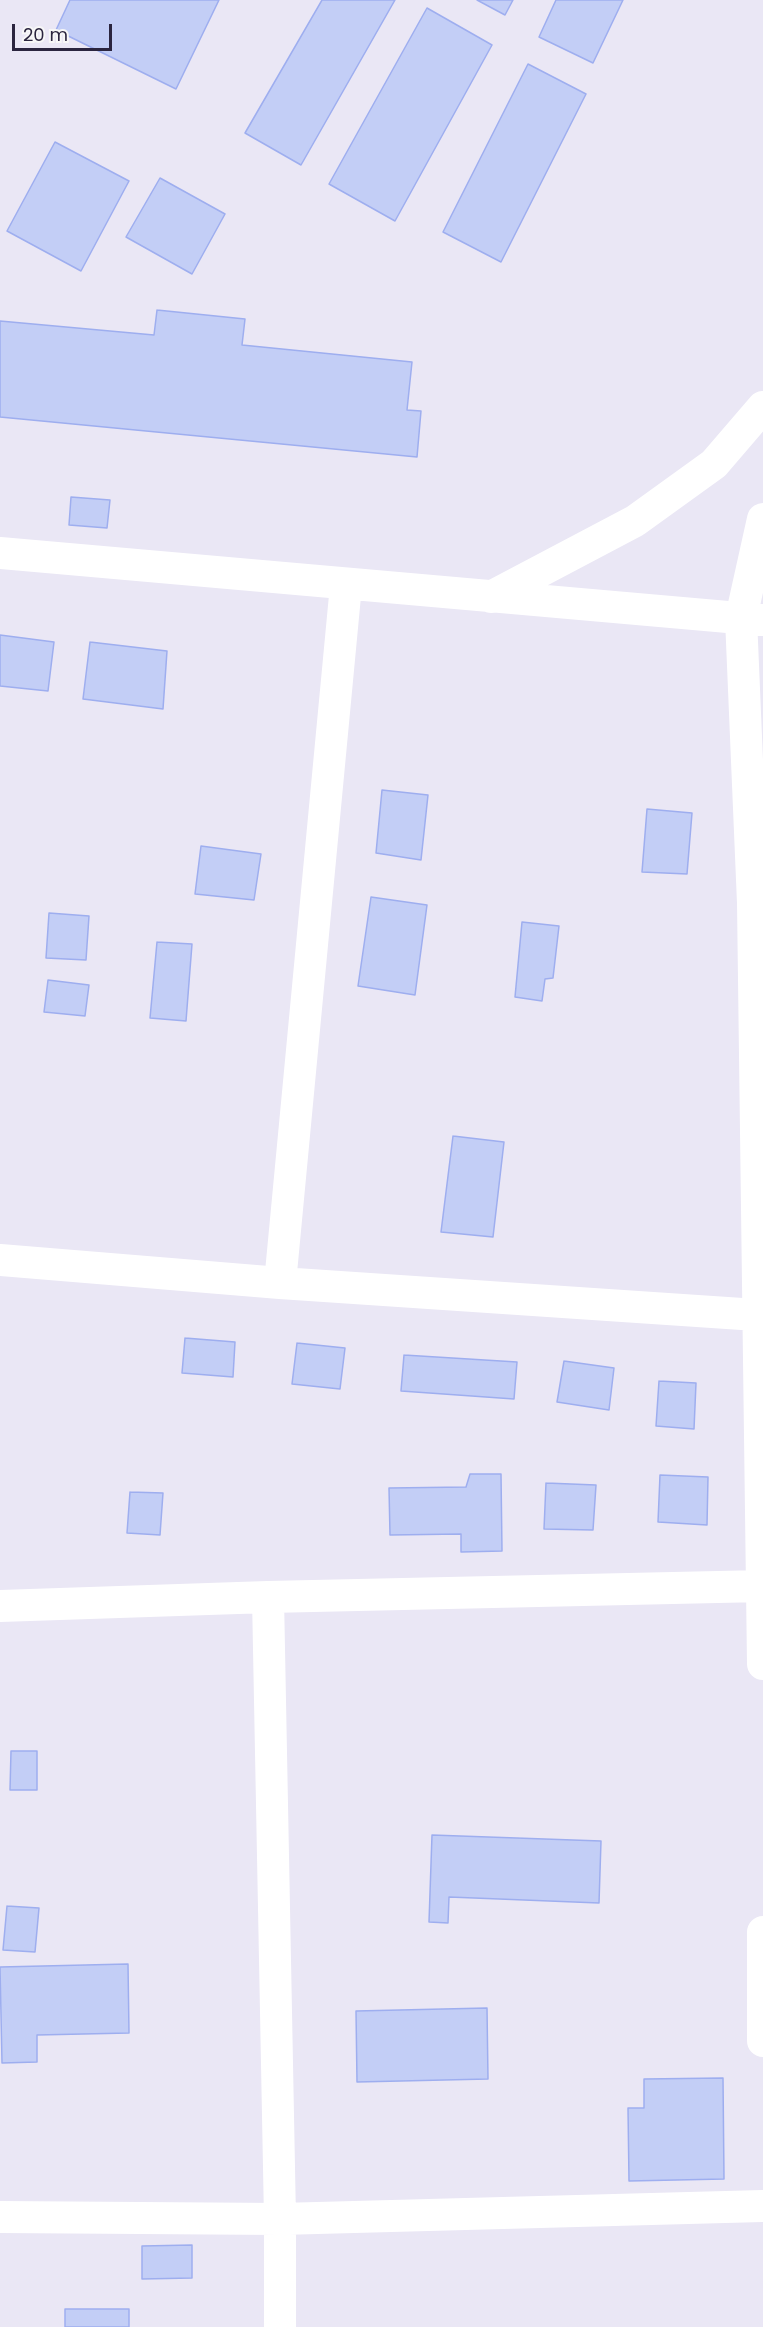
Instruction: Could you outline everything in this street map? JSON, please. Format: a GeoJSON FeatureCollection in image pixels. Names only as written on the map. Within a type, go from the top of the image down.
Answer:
{"type":"FeatureCollection","features":[{"type":"Feature","properties":{"kind":"street"},"geometry":{"type":"LineString","coordinates":[[492,597],[635,521],[714,464],[763,407]]}},
{"type":"Feature","properties":{"kind":"street"},"geometry":{"type":"LineString","coordinates":[[763,519],[752,619],[758,914],[757,1315],[763,1664]]}},
{"type":"Feature","properties":{"kind":"street"},"geometry":{"type":"LineString","coordinates":[[0,553],[752,619]]}},
{"type":"Feature","properties":{"kind":"street"},"geometry":{"type":"LineString","coordinates":[[280,1283],[346,585]]}},
{"type":"Feature","properties":{"kind":"street"},"geometry":{"type":"LineString","coordinates":[[0,1260],[280,1283],[757,1315]]}},
{"type":"Feature","properties":{"kind":"street"},"geometry":{"type":"LineString","coordinates":[[0,1606],[268,1597],[763,1586]]}},
{"type":"Feature","properties":{"kind":"street"},"geometry":{"type":"LineString","coordinates":[[268,1597],[280,2327]]}},
{"type":"Feature","properties":{"kind":"street"},"geometry":{"type":"LineString","coordinates":[[763,1932],[763,2041]]}},
{"type":"Feature","properties":{"kind":"street"},"geometry":{"type":"LineString","coordinates":[[0,2217],[280,2219],[763,2206]]}},
{"type":"Feature","properties":{"kind":"building"},"geometry":{"type":"Polygon","coordinates":[[[70,0],[219,0],[176,89],[56,30],[70,0]]]}},
{"type":"Feature","properties":{"kind":"building"},"geometry":{"type":"Polygon","coordinates":[[[322,0],[395,0],[301,165],[245,133],[322,0]]]}},
{"type":"Feature","properties":{"kind":"building"},"geometry":{"type":"Polygon","coordinates":[[[477,0],[513,0],[505,15],[477,0]]]}},
{"type":"Feature","properties":{"kind":"building"},"geometry":{"type":"Polygon","coordinates":[[[556,0],[623,0],[593,63],[539,37],[556,0]]]}},
{"type":"Feature","properties":{"kind":"building"},"geometry":{"type":"Polygon","coordinates":[[[427,8],[492,45],[395,221],[329,184],[427,8]]]}},
{"type":"Feature","properties":{"kind":"building"},"geometry":{"type":"Polygon","coordinates":[[[528,64],[586,94],[501,262],[443,232],[528,64]]]}},
{"type":"Feature","properties":{"kind":"building"},"geometry":{"type":"Polygon","coordinates":[[[55,142],[129,181],[81,271],[7,231],[55,142]]]}},
{"type":"Feature","properties":{"kind":"building"},"geometry":{"type":"Polygon","coordinates":[[[160,178],[225,214],[192,274],[126,237],[160,178]]]}},
{"type":"Feature","properties":{"kind":"building"},"geometry":{"type":"Polygon","coordinates":[[[157,310],[245,319],[242,345],[412,362],[407,410],[421,411],[417,457],[0,417],[0,321],[154,335],[157,310]]]}},
{"type":"Feature","properties":{"kind":"building"},"geometry":{"type":"Polygon","coordinates":[[[71,497],[110,500],[107,528],[69,525],[71,497]]]}},
{"type":"Feature","properties":{"kind":"building"},"geometry":{"type":"Polygon","coordinates":[[[0,635],[54,642],[48,691],[0,686],[0,635]]]}},
{"type":"Feature","properties":{"kind":"building"},"geometry":{"type":"Polygon","coordinates":[[[90,642],[167,651],[163,709],[83,699],[90,642]]]}},
{"type":"Feature","properties":{"kind":"building"},"geometry":{"type":"Polygon","coordinates":[[[382,790],[428,795],[421,860],[376,853],[382,790]]]}},
{"type":"Feature","properties":{"kind":"building"},"geometry":{"type":"Polygon","coordinates":[[[647,809],[692,813],[687,874],[642,872],[647,809]]]}},
{"type":"Feature","properties":{"kind":"building"},"geometry":{"type":"Polygon","coordinates":[[[201,846],[261,854],[254,900],[195,894],[201,846]]]}},
{"type":"Feature","properties":{"kind":"building"},"geometry":{"type":"Polygon","coordinates":[[[371,897],[427,905],[415,995],[358,986],[371,897]]]}},
{"type":"Feature","properties":{"kind":"building"},"geometry":{"type":"Polygon","coordinates":[[[49,913],[89,916],[86,960],[46,958],[49,913]]]}},
{"type":"Feature","properties":{"kind":"building"},"geometry":{"type":"Polygon","coordinates":[[[522,922],[559,926],[553,978],[545,979],[542,1001],[515,997],[522,922]]]}},
{"type":"Feature","properties":{"kind":"building"},"geometry":{"type":"Polygon","coordinates":[[[157,942],[192,944],[186,1021],[150,1018],[157,942]]]}},
{"type":"Feature","properties":{"kind":"building"},"geometry":{"type":"Polygon","coordinates":[[[48,980],[89,985],[85,1016],[44,1012],[48,980]]]}},
{"type":"Feature","properties":{"kind":"building"},"geometry":{"type":"Polygon","coordinates":[[[453,1136],[504,1142],[493,1237],[441,1232],[453,1136]]]}},
{"type":"Feature","properties":{"kind":"building"},"geometry":{"type":"Polygon","coordinates":[[[185,1338],[235,1342],[233,1377],[182,1373],[185,1338]]]}},
{"type":"Feature","properties":{"kind":"building"},"geometry":{"type":"Polygon","coordinates":[[[297,1343],[345,1348],[340,1389],[292,1384],[297,1343]]]}},
{"type":"Feature","properties":{"kind":"building"},"geometry":{"type":"Polygon","coordinates":[[[404,1355],[517,1362],[514,1399],[401,1391],[404,1355]]]}},
{"type":"Feature","properties":{"kind":"building"},"geometry":{"type":"Polygon","coordinates":[[[564,1361],[614,1368],[609,1410],[557,1402],[564,1361]]]}},
{"type":"Feature","properties":{"kind":"building"},"geometry":{"type":"Polygon","coordinates":[[[659,1381],[696,1383],[694,1429],[656,1426],[659,1381]]]}},
{"type":"Feature","properties":{"kind":"building"},"geometry":{"type":"Polygon","coordinates":[[[470,1474],[501,1474],[502,1551],[461,1552],[461,1534],[390,1535],[389,1488],[466,1487],[470,1474]]]}},
{"type":"Feature","properties":{"kind":"building"},"geometry":{"type":"Polygon","coordinates":[[[660,1475],[708,1477],[707,1525],[658,1522],[660,1475]]]}},
{"type":"Feature","properties":{"kind":"building"},"geometry":{"type":"Polygon","coordinates":[[[546,1483],[596,1485],[593,1530],[544,1529],[546,1483]]]}},
{"type":"Feature","properties":{"kind":"building"},"geometry":{"type":"Polygon","coordinates":[[[130,1492],[163,1493],[160,1535],[127,1533],[130,1492]]]}},
{"type":"Feature","properties":{"kind":"building"},"geometry":{"type":"Polygon","coordinates":[[[11,1751],[37,1751],[37,1790],[10,1790],[11,1751]]]}},
{"type":"Feature","properties":{"kind":"building"},"geometry":{"type":"Polygon","coordinates":[[[432,1835],[601,1841],[599,1903],[449,1897],[448,1923],[429,1922],[432,1835]]]}},
{"type":"Feature","properties":{"kind":"building"},"geometry":{"type":"Polygon","coordinates":[[[7,1906],[39,1908],[35,1952],[3,1950],[7,1906]]]}},
{"type":"Feature","properties":{"kind":"building"},"geometry":{"type":"Polygon","coordinates":[[[128,1964],[129,2033],[37,2035],[37,2062],[2,2063],[0,1967],[128,1964]]]}},
{"type":"Feature","properties":{"kind":"building"},"geometry":{"type":"Polygon","coordinates":[[[487,2008],[488,2079],[357,2082],[356,2011],[487,2008]]]}},
{"type":"Feature","properties":{"kind":"building"},"geometry":{"type":"Polygon","coordinates":[[[723,2078],[724,2179],[629,2181],[628,2108],[644,2108],[644,2079],[723,2078]]]}},
{"type":"Feature","properties":{"kind":"building"},"geometry":{"type":"Polygon","coordinates":[[[192,2245],[192,2278],[142,2279],[142,2246],[192,2245]]]}},
{"type":"Feature","properties":{"kind":"building"},"geometry":{"type":"Polygon","coordinates":[[[65,2309],[129,2309],[129,2327],[65,2327],[65,2309]]]}}]}
